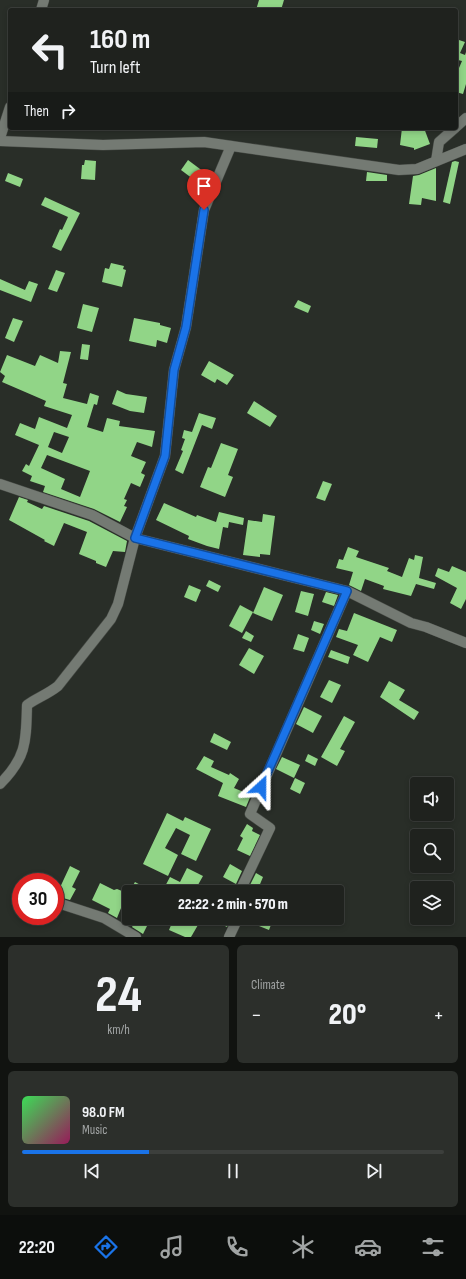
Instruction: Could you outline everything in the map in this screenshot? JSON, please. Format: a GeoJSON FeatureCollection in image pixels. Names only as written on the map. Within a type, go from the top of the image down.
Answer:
{"type":"FeatureCollection","features":[{"type":"Feature","properties":{"kind":"street"},"geometry":{"type":"LineString","coordinates":[[8,114],[0,140],[103,145],[204,142],[399,170],[417,169],[466,149]]}},
{"type":"Feature","properties":{"kind":"street"},"geometry":{"type":"LineString","coordinates":[[458,125],[466,118]]}},
{"type":"Feature","properties":{"kind":"street"},"geometry":{"type":"LineString","coordinates":[[436,161],[439,142],[452,130]]}},
{"type":"Feature","properties":{"kind":"street"},"geometry":{"type":"LineString","coordinates":[[0,784],[14,770],[25,744],[27,705],[58,686],[111,619],[118,604],[135,538],[165,456],[174,370],[186,327],[204,210],[231,146]]}},
{"type":"Feature","properties":{"kind":"street"},"geometry":{"type":"LineString","coordinates":[[0,484],[92,515],[135,538],[347,591],[411,623],[426,627],[466,644]]}},
{"type":"Feature","properties":{"kind":"street"},"geometry":{"type":"LineString","coordinates":[[243,885],[270,828],[250,814],[347,591]]}},
{"type":"Feature","properties":{"kind":"street"},"geometry":{"type":"LineString","coordinates":[[64,905],[104,918],[136,937]]}},
{"type":"Feature","properties":{"kind":"street"},"geometry":{"type":"LineString","coordinates":[[229,937],[235,925]]}},
{"type":"Feature","properties":{"kind":"building"},"geometry":{"type":"Polygon","coordinates":[[[259,0],[284,0],[282,8],[257,8],[259,0]]]}},
{"type":"Feature","properties":{"kind":"building"},"geometry":{"type":"Polygon","coordinates":[[[458,40],[465,42],[460,53],[465,55],[466,52],[466,84],[463,94],[458,93],[458,70],[462,61],[458,60],[458,40]]]}},
{"type":"Feature","properties":{"kind":"building"},"geometry":{"type":"Polygon","coordinates":[[[402,130],[425,130],[430,144],[414,150],[414,148],[400,145],[402,130]]]}},
{"type":"Feature","properties":{"kind":"building"},"geometry":{"type":"Polygon","coordinates":[[[356,137],[378,139],[377,148],[355,146],[356,137]]]}},
{"type":"Feature","properties":{"kind":"building"},"geometry":{"type":"Polygon","coordinates":[[[85,160],[96,161],[95,180],[81,179],[82,165],[84,165],[85,160]]]}},
{"type":"Feature","properties":{"kind":"building"},"geometry":{"type":"Polygon","coordinates":[[[188,160],[204,172],[197,182],[181,170],[188,160]]]}},
{"type":"Feature","properties":{"kind":"building"},"geometry":{"type":"Polygon","coordinates":[[[452,162],[459,162],[450,204],[443,202],[452,162]]]}},
{"type":"Feature","properties":{"kind":"building"},"geometry":{"type":"Polygon","coordinates":[[[436,168],[436,201],[422,198],[421,205],[409,204],[413,176],[436,168]]]}},
{"type":"Feature","properties":{"kind":"building"},"geometry":{"type":"Polygon","coordinates":[[[367,172],[387,175],[387,181],[366,181],[367,172]]]}},
{"type":"Feature","properties":{"kind":"building"},"geometry":{"type":"Polygon","coordinates":[[[8,173],[23,179],[20,187],[5,181],[8,173]]]}},
{"type":"Feature","properties":{"kind":"building"},"geometry":{"type":"Polygon","coordinates":[[[45,197],[80,213],[61,251],[52,247],[60,229],[62,230],[68,217],[41,205],[45,197]]]}},
{"type":"Feature","properties":{"kind":"building"},"geometry":{"type":"Polygon","coordinates":[[[111,263],[124,266],[123,269],[126,270],[122,287],[102,282],[105,268],[109,269],[111,263]]]}},
{"type":"Feature","properties":{"kind":"building"},"geometry":{"type":"Polygon","coordinates":[[[56,270],[65,273],[57,292],[48,289],[56,270]]]}},
{"type":"Feature","properties":{"kind":"building"},"geometry":{"type":"Polygon","coordinates":[[[0,279],[25,290],[29,281],[38,284],[31,302],[0,290],[0,279]]]}},
{"type":"Feature","properties":{"kind":"building"},"geometry":{"type":"Polygon","coordinates":[[[298,300],[311,306],[308,313],[294,307],[298,300]]]}},
{"type":"Feature","properties":{"kind":"building"},"geometry":{"type":"Polygon","coordinates":[[[83,304],[99,308],[92,332],[77,328],[83,304]]]}},
{"type":"Feature","properties":{"kind":"building"},"geometry":{"type":"Polygon","coordinates":[[[13,318],[23,321],[14,342],[5,338],[13,318]]]}},
{"type":"Feature","properties":{"kind":"building"},"geometry":{"type":"Polygon","coordinates":[[[134,318],[160,323],[160,325],[171,328],[167,343],[157,340],[156,347],[129,341],[134,318]]]}},
{"type":"Feature","properties":{"kind":"building"},"geometry":{"type":"Polygon","coordinates":[[[82,344],[90,345],[88,360],[80,359],[82,344]]]}},
{"type":"Feature","properties":{"kind":"building"},"geometry":{"type":"Polygon","coordinates":[[[60,351],[71,352],[63,383],[67,384],[63,398],[87,404],[90,393],[99,396],[97,405],[94,404],[87,427],[103,432],[107,418],[120,421],[119,426],[155,431],[152,447],[137,442],[131,456],[146,462],[141,473],[145,475],[140,487],[131,483],[124,499],[127,500],[124,506],[127,507],[120,522],[94,509],[43,492],[45,486],[30,481],[32,476],[22,471],[26,464],[29,466],[39,445],[15,435],[20,423],[35,429],[39,417],[67,428],[72,415],[44,406],[46,401],[2,382],[5,376],[0,372],[7,355],[35,366],[40,355],[58,363],[60,351]],[[54,432],[48,447],[62,453],[69,437],[54,432]],[[47,455],[41,468],[65,479],[61,489],[80,497],[90,471],[47,455]]]}},
{"type":"Feature","properties":{"kind":"building"},"geometry":{"type":"Polygon","coordinates":[[[209,361],[234,375],[227,385],[217,379],[215,383],[201,375],[209,361]]]}},
{"type":"Feature","properties":{"kind":"building"},"geometry":{"type":"Polygon","coordinates":[[[117,390],[126,394],[147,397],[144,413],[130,411],[112,404],[117,390]]]}},
{"type":"Feature","properties":{"kind":"building"},"geometry":{"type":"Polygon","coordinates":[[[254,401],[277,416],[270,427],[247,413],[254,401]]]}},
{"type":"Feature","properties":{"kind":"building"},"geometry":{"type":"Polygon","coordinates":[[[199,413],[216,418],[212,429],[202,425],[183,474],[175,470],[183,451],[181,450],[185,439],[182,438],[184,430],[192,432],[199,413]]]}},
{"type":"Feature","properties":{"kind":"building"},"geometry":{"type":"Polygon","coordinates":[[[221,443],[238,449],[228,475],[233,477],[225,497],[200,487],[208,467],[211,468],[221,443]]]}},
{"type":"Feature","properties":{"kind":"building"},"geometry":{"type":"Polygon","coordinates":[[[323,481],[332,484],[325,501],[316,498],[323,481]]]}},
{"type":"Feature","properties":{"kind":"building"},"geometry":{"type":"Polygon","coordinates":[[[19,497],[28,500],[27,502],[42,509],[44,506],[89,521],[127,541],[125,552],[113,551],[106,567],[96,563],[96,561],[79,554],[87,532],[64,523],[54,546],[44,541],[45,540],[9,520],[19,497]]]}},
{"type":"Feature","properties":{"kind":"building"},"geometry":{"type":"Polygon","coordinates":[[[164,503],[196,517],[197,515],[216,522],[219,512],[244,518],[243,525],[229,522],[228,528],[223,527],[219,549],[207,546],[188,539],[189,536],[156,520],[164,503]]]}},
{"type":"Feature","properties":{"kind":"building"},"geometry":{"type":"Polygon","coordinates":[[[263,514],[275,516],[270,555],[260,554],[260,557],[243,555],[248,520],[262,522],[263,514]]]}},
{"type":"Feature","properties":{"kind":"building"},"geometry":{"type":"Polygon","coordinates":[[[348,547],[359,551],[356,557],[389,568],[387,571],[402,577],[409,558],[414,560],[415,555],[423,557],[419,578],[436,583],[434,589],[416,584],[411,596],[383,589],[384,586],[365,579],[361,591],[349,585],[353,572],[336,568],[339,559],[343,560],[348,547]]]}},
{"type":"Feature","properties":{"kind":"building"},"geometry":{"type":"Polygon","coordinates":[[[452,566],[466,572],[466,599],[461,609],[450,603],[457,588],[435,576],[438,568],[449,572],[452,566]]]}},
{"type":"Feature","properties":{"kind":"building"},"geometry":{"type":"Polygon","coordinates":[[[209,580],[221,586],[218,592],[206,586],[209,580]]]}},
{"type":"Feature","properties":{"kind":"building"},"geometry":{"type":"Polygon","coordinates":[[[189,585],[201,590],[196,602],[184,597],[189,585]]]}},
{"type":"Feature","properties":{"kind":"building"},"geometry":{"type":"Polygon","coordinates":[[[264,587],[283,595],[272,621],[253,613],[264,587]]]}},
{"type":"Feature","properties":{"kind":"building"},"geometry":{"type":"Polygon","coordinates":[[[301,591],[314,594],[308,616],[295,612],[301,591]]]}},
{"type":"Feature","properties":{"kind":"building"},"geometry":{"type":"Polygon","coordinates":[[[326,592],[338,595],[334,606],[322,602],[326,592]]]}},
{"type":"Feature","properties":{"kind":"building"},"geometry":{"type":"Polygon","coordinates":[[[240,605],[253,612],[242,633],[229,626],[240,605]]]}},
{"type":"Feature","properties":{"kind":"building"},"geometry":{"type":"Polygon","coordinates":[[[354,613],[397,630],[392,642],[380,637],[368,662],[353,655],[358,645],[336,637],[339,629],[347,631],[354,613]]]}},
{"type":"Feature","properties":{"kind":"building"},"geometry":{"type":"Polygon","coordinates":[[[314,621],[324,624],[320,634],[311,630],[314,621]]]}},
{"type":"Feature","properties":{"kind":"building"},"geometry":{"type":"Polygon","coordinates":[[[246,631],[254,636],[251,642],[242,638],[246,631]]]}},
{"type":"Feature","properties":{"kind":"building"},"geometry":{"type":"Polygon","coordinates":[[[298,634],[309,638],[304,652],[293,649],[298,634]]]}},
{"type":"Feature","properties":{"kind":"building"},"geometry":{"type":"Polygon","coordinates":[[[249,648],[264,656],[254,674],[239,665],[249,648]]]}},
{"type":"Feature","properties":{"kind":"building"},"geometry":{"type":"Polygon","coordinates":[[[331,650],[350,657],[348,664],[328,657],[331,650]]]}},
{"type":"Feature","properties":{"kind":"building"},"geometry":{"type":"Polygon","coordinates":[[[329,680],[341,685],[332,703],[320,697],[329,680]]]}},
{"type":"Feature","properties":{"kind":"building"},"geometry":{"type":"Polygon","coordinates":[[[389,681],[405,690],[399,700],[419,712],[414,720],[380,697],[389,681]]]}},
{"type":"Feature","properties":{"kind":"building"},"geometry":{"type":"Polygon","coordinates":[[[304,707],[322,716],[313,733],[296,724],[304,707]]]}},
{"type":"Feature","properties":{"kind":"building"},"geometry":{"type":"Polygon","coordinates":[[[344,716],[355,722],[340,749],[345,751],[337,766],[321,757],[344,716]]]}},
{"type":"Feature","properties":{"kind":"building"},"geometry":{"type":"Polygon","coordinates":[[[214,733],[231,742],[227,750],[210,742],[214,733]]]}},
{"type":"Feature","properties":{"kind":"building"},"geometry":{"type":"Polygon","coordinates":[[[308,754],[318,759],[315,766],[305,761],[308,754]]]}},
{"type":"Feature","properties":{"kind":"building"},"geometry":{"type":"Polygon","coordinates":[[[204,756],[214,761],[211,767],[229,775],[230,773],[239,779],[234,788],[251,795],[246,807],[218,796],[223,783],[196,769],[204,756]]]}},
{"type":"Feature","properties":{"kind":"building"},"geometry":{"type":"Polygon","coordinates":[[[282,757],[300,765],[294,778],[276,769],[282,757]]]}},
{"type":"Feature","properties":{"kind":"building"},"geometry":{"type":"Polygon","coordinates":[[[295,778],[305,783],[300,794],[290,789],[295,778]]]}},
{"type":"Feature","properties":{"kind":"building"},"geometry":{"type":"Polygon","coordinates":[[[167,813],[183,821],[185,817],[211,829],[196,861],[181,854],[190,835],[176,828],[165,848],[178,855],[168,876],[143,864],[167,813]]]}},
{"type":"Feature","properties":{"kind":"building"},"geometry":{"type":"Polygon","coordinates":[[[247,824],[253,828],[252,831],[260,835],[250,856],[237,850],[243,838],[240,836],[247,824]]]}},
{"type":"Feature","properties":{"kind":"building"},"geometry":{"type":"Polygon","coordinates":[[[230,864],[242,871],[236,884],[223,877],[230,864]]]}},
{"type":"Feature","properties":{"kind":"building"},"geometry":{"type":"Polygon","coordinates":[[[70,866],[80,871],[72,887],[76,889],[70,900],[64,898],[64,879],[70,866]]]}},
{"type":"Feature","properties":{"kind":"building"},"geometry":{"type":"Polygon","coordinates":[[[187,868],[203,876],[198,885],[166,885],[170,877],[180,882],[187,868]]]}},
{"type":"Feature","properties":{"kind":"building"},"geometry":{"type":"Polygon","coordinates":[[[256,873],[263,877],[260,885],[250,885],[256,873]]]}},
{"type":"Feature","properties":{"kind":"building"},"geometry":{"type":"Polygon","coordinates":[[[135,882],[140,885],[133,885],[135,882]]]}},
{"type":"Feature","properties":{"kind":"building"},"geometry":{"type":"Polygon","coordinates":[[[100,883],[114,890],[117,889],[122,891],[122,906],[117,918],[108,913],[110,909],[92,900],[100,883]]]}},
{"type":"Feature","properties":{"kind":"building"},"geometry":{"type":"Polygon","coordinates":[[[133,925],[148,925],[143,934],[132,927],[133,925]]]}},
{"type":"Feature","properties":{"kind":"building"},"geometry":{"type":"Polygon","coordinates":[[[171,925],[198,925],[191,937],[185,937],[169,930],[171,925]]]}},
{"type":"Feature","properties":{"kind":"building"},"geometry":{"type":"Polygon","coordinates":[[[256,925],[271,925],[269,930],[256,925]]]}},
{"type":"Feature","properties":{"kind":"route"},"geometry":{"type":"LineString","coordinates":[[204,210],[186,327],[174,370],[165,456],[135,538],[347,591],[261,787]]}}]}
